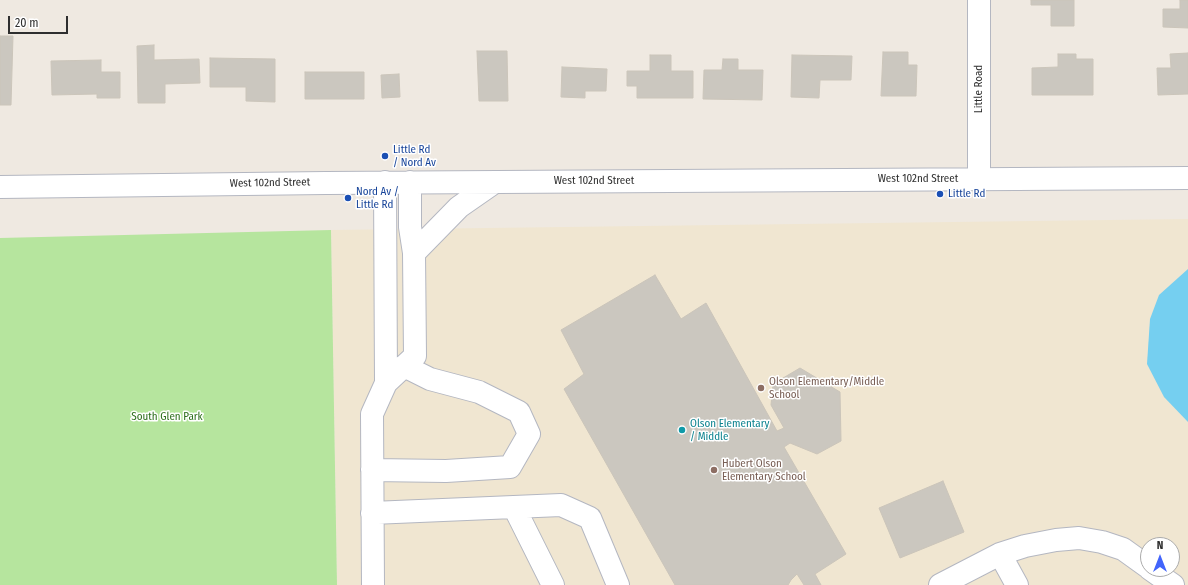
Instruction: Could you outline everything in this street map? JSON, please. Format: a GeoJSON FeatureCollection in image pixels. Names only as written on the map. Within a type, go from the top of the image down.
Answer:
{"type":"FeatureCollection","features":[{"type":"Feature","properties":{"kind":"street","name":"Little Road"},"geometry":{"type":"LineString","coordinates":[[979,0],[979,179]]}},
{"type":"Feature","properties":{"kind":"street","name":"West 102nd Street"},"geometry":{"type":"LineString","coordinates":[[0,187],[385,182],[1188,178]]}},
{"type":"Feature","properties":{"kind":"street"},"geometry":{"type":"LineString","coordinates":[[385,182],[386,383]]}},
{"type":"Feature","properties":{"kind":"street"},"geometry":{"type":"LineString","coordinates":[[373,585],[372,414],[386,383],[415,356],[414,253],[410,227],[410,182]]}},
{"type":"Feature","properties":{"kind":"street"},"geometry":{"type":"LineString","coordinates":[[414,253],[459,207],[495,182]]}},
{"type":"Feature","properties":{"kind":"street"},"geometry":{"type":"LineString","coordinates":[[372,470],[446,471],[510,467],[529,434],[519,412],[479,392],[430,379],[404,366]]}},
{"type":"Feature","properties":{"kind":"street"},"geometry":{"type":"LineString","coordinates":[[372,513],[561,504],[590,518],[618,585]]}},
{"type":"Feature","properties":{"kind":"street"},"geometry":{"type":"LineString","coordinates":[[514,507],[553,585]]}},
{"type":"Feature","properties":{"kind":"street"},"geometry":{"type":"LineString","coordinates":[[940,585],[1000,554],[1025,546],[1056,540],[1079,538],[1102,542],[1122,549],[1140,562]]}},
{"type":"Feature","properties":{"kind":"street"},"geometry":{"type":"LineString","coordinates":[[1000,554],[1017,585]]}},
{"type":"Feature","properties":{"kind":"street"},"geometry":{"type":"LineString","coordinates":[[1162,577],[1173,585]]}},
{"type":"Feature","properties":{"kind":"shaded area","name":"Olson Elementary/Middle School"},"geometry":{"type":"Polygon","coordinates":[[[1188,219],[1188,585],[337,585],[331,230],[1188,219]]]}},
{"type":"Feature","properties":{"kind":"green space","name":"South Glen Park"},"geometry":{"type":"Polygon","coordinates":[[[331,230],[337,585],[0,585],[0,238],[331,230]]]}},
{"type":"Feature","properties":{"kind":"water"},"geometry":{"type":"Polygon","coordinates":[[[1188,269],[1188,422],[1164,397],[1147,364],[1150,319],[1159,295],[1188,269]]]}},
{"type":"Feature","properties":{"kind":"building"},"geometry":{"type":"Polygon","coordinates":[[[1031,0],[1074,0],[1074,26],[1051,26],[1051,5],[1031,5],[1031,0]]]}},
{"type":"Feature","properties":{"kind":"building"},"geometry":{"type":"Polygon","coordinates":[[[1180,0],[1188,0],[1188,28],[1163,27],[1163,9],[1180,9],[1180,0]]]}},
{"type":"Feature","properties":{"kind":"building"},"geometry":{"type":"Polygon","coordinates":[[[0,36],[13,36],[11,105],[0,105],[0,36]]]}},
{"type":"Feature","properties":{"kind":"building"},"geometry":{"type":"Polygon","coordinates":[[[154,45],[154,60],[199,59],[200,83],[165,84],[165,103],[138,103],[137,46],[154,45]]]}},
{"type":"Feature","properties":{"kind":"building"},"geometry":{"type":"Polygon","coordinates":[[[477,51],[507,51],[508,101],[479,101],[477,51]]]}},
{"type":"Feature","properties":{"kind":"building"},"geometry":{"type":"Polygon","coordinates":[[[883,52],[908,52],[908,65],[917,65],[916,96],[881,96],[883,52]]]}},
{"type":"Feature","properties":{"kind":"building"},"geometry":{"type":"Polygon","coordinates":[[[1188,53],[1188,94],[1158,95],[1157,68],[1171,68],[1170,54],[1188,53]]]}},
{"type":"Feature","properties":{"kind":"building"},"geometry":{"type":"Polygon","coordinates":[[[1058,54],[1076,54],[1076,59],[1093,59],[1093,95],[1032,95],[1032,68],[1058,67],[1058,54]]]}},
{"type":"Feature","properties":{"kind":"building"},"geometry":{"type":"Polygon","coordinates":[[[650,55],[671,55],[671,71],[693,71],[693,98],[637,98],[637,86],[627,86],[627,71],[650,71],[650,55]]]}},
{"type":"Feature","properties":{"kind":"building"},"geometry":{"type":"Polygon","coordinates":[[[792,55],[852,56],[851,80],[820,80],[819,98],[791,97],[792,55]]]}},
{"type":"Feature","properties":{"kind":"building"},"geometry":{"type":"Polygon","coordinates":[[[210,58],[275,59],[275,102],[246,101],[246,87],[210,87],[210,58]]]}},
{"type":"Feature","properties":{"kind":"building"},"geometry":{"type":"Polygon","coordinates":[[[723,59],[738,59],[738,70],[763,70],[762,100],[703,99],[704,70],[722,70],[723,59]]]}},
{"type":"Feature","properties":{"kind":"building"},"geometry":{"type":"Polygon","coordinates":[[[101,60],[101,72],[120,72],[120,98],[97,98],[97,94],[52,95],[51,61],[101,60]]]}},
{"type":"Feature","properties":{"kind":"building"},"geometry":{"type":"Polygon","coordinates":[[[562,67],[607,69],[606,91],[585,91],[585,98],[561,97],[562,67]]]}},
{"type":"Feature","properties":{"kind":"building"},"geometry":{"type":"Polygon","coordinates":[[[305,72],[364,72],[364,99],[305,99],[305,72]]]}},
{"type":"Feature","properties":{"kind":"building"},"geometry":{"type":"Polygon","coordinates":[[[399,74],[400,97],[382,98],[381,75],[399,74]]]}},
{"type":"Feature","properties":{"kind":"building","name":"Olson Elementary / Middle"},"geometry":{"type":"Polygon","coordinates":[[[655,275],[681,319],[706,303],[777,431],[784,428],[771,405],[773,384],[800,368],[840,392],[841,441],[817,454],[790,443],[784,447],[846,554],[815,574],[821,585],[804,585],[797,574],[788,585],[675,585],[564,389],[584,374],[561,330],[655,275]]]}},
{"type":"Feature","properties":{"kind":"building"},"geometry":{"type":"Polygon","coordinates":[[[943,481],[964,532],[900,558],[879,508],[943,481]]]}},
{"type":"Feature","properties":{"kind":"place","name":"Little Rd / Nord Av"},"geometry":{"type":"Point","coordinates":[385,156]}},
{"type":"Feature","properties":{"kind":"place","name":"Little Rd"},"geometry":{"type":"Point","coordinates":[940,194]}},
{"type":"Feature","properties":{"kind":"place","name":"Nord Av / Little Rd"},"geometry":{"type":"Point","coordinates":[348,198]}},
{"type":"Feature","properties":{"kind":"place","name":"Olson Elementary/Middle School"},"geometry":{"type":"Point","coordinates":[761,388]}},
{"type":"Feature","properties":{"kind":"place","name":"Olson Elementary / Middle"},"geometry":{"type":"Point","coordinates":[682,430]}},
{"type":"Feature","properties":{"kind":"place","name":"Hubert Olson Elementary School"},"geometry":{"type":"Point","coordinates":[714,470]}}]}
